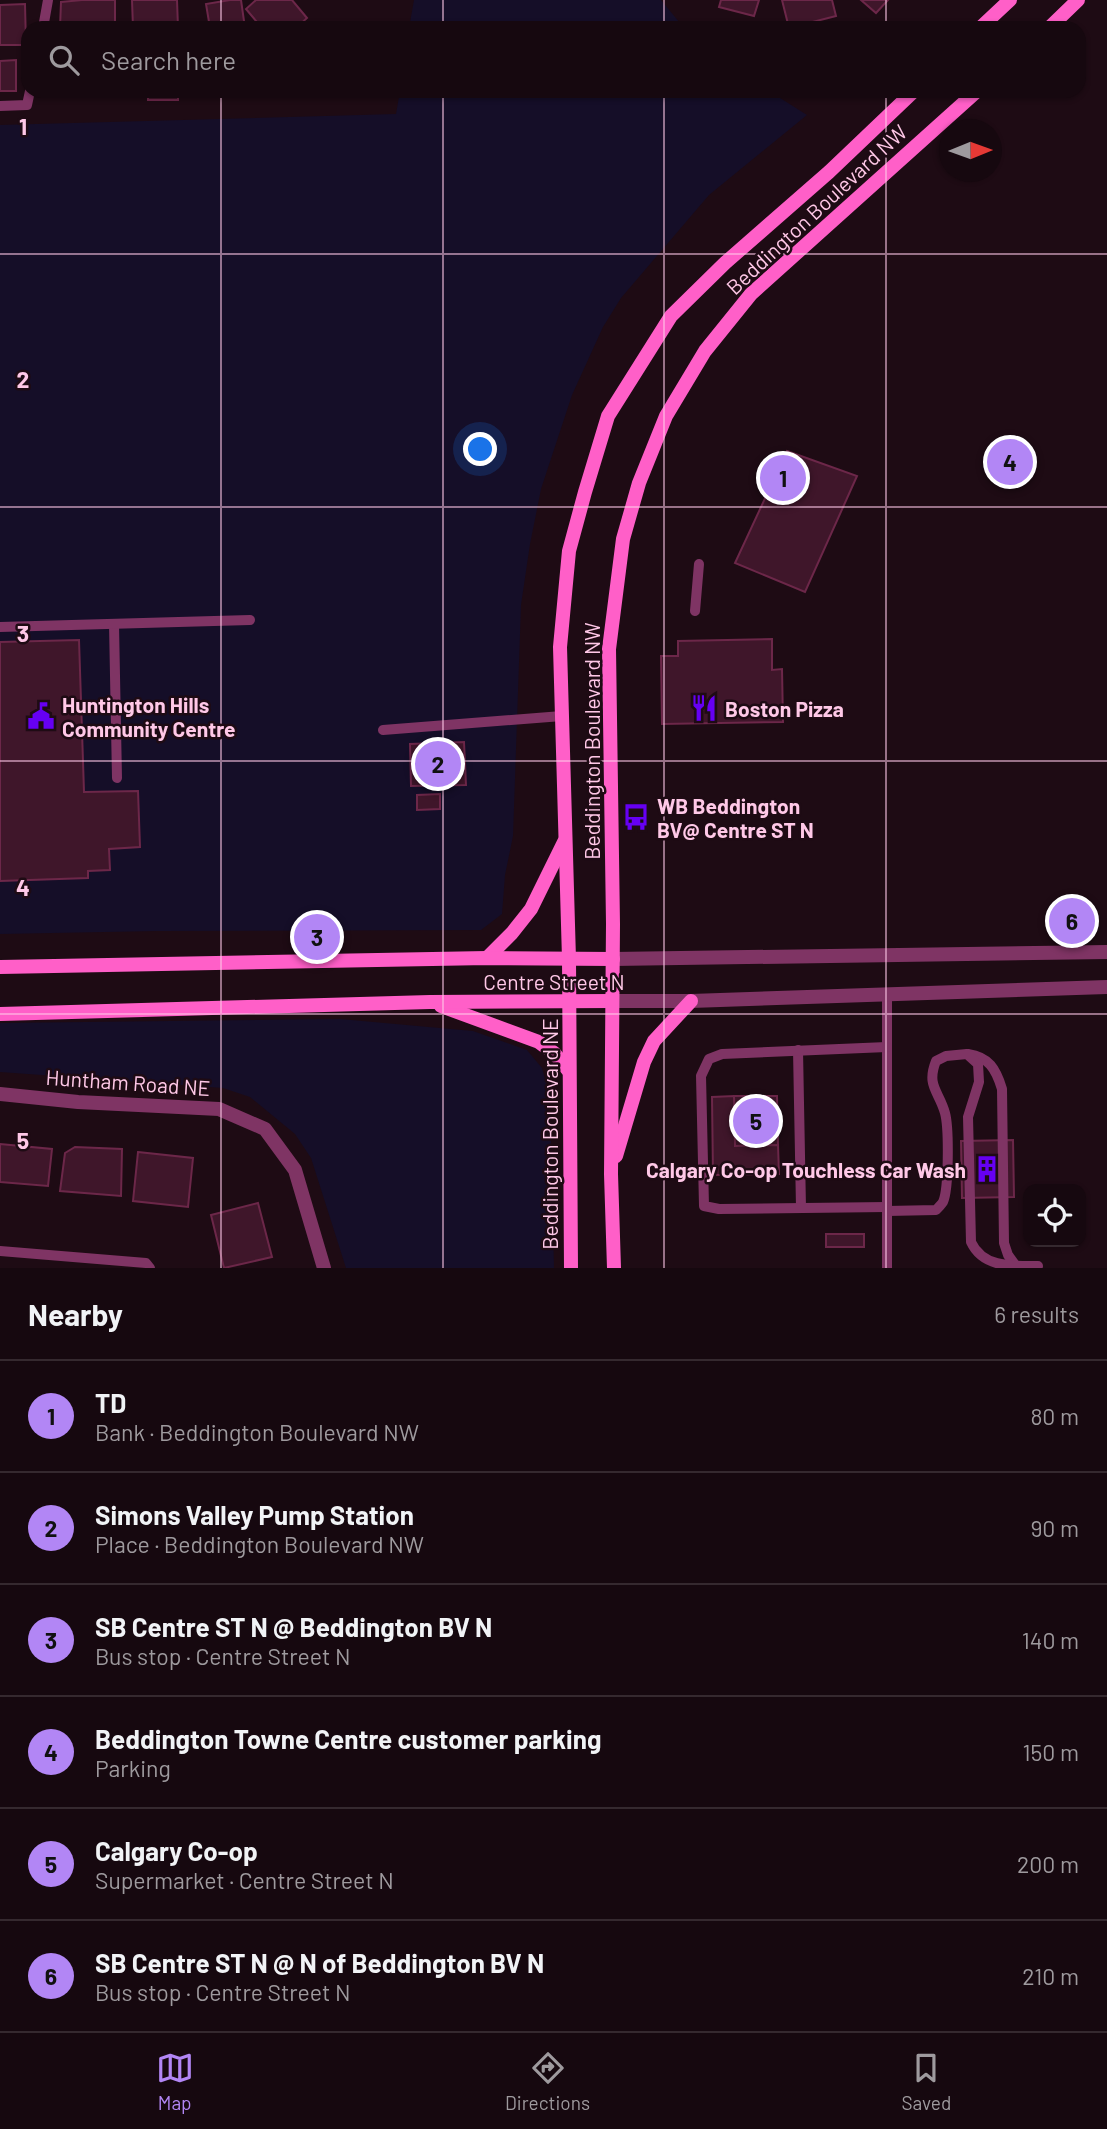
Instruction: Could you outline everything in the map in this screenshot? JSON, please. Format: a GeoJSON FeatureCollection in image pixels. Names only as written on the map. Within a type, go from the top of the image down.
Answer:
{"type":"FeatureCollection","features":[{"type":"Feature","properties":{"kind":"main road"},"geometry":{"type":"LineString","coordinates":[[988,21],[1010,0]]}},
{"type":"Feature","properties":{"kind":"main road"},"geometry":{"type":"LineString","coordinates":[[1056,21],[1078,0]]}},
{"type":"Feature","properties":{"kind":"main road","name":"Beddington Boulevard NW"},"geometry":{"type":"LineString","coordinates":[[569,959],[560,647],[569,551],[608,416],[671,316],[907,98]]}},
{"type":"Feature","properties":{"kind":"main road","name":"Beddington Boulevard NW"},"geometry":{"type":"LineString","coordinates":[[612,1001],[609,649],[623,539],[639,483],[666,416],[705,351],[751,294],[969,98]]}},
{"type":"Feature","properties":{"kind":"main road"},"geometry":{"type":"LineString","coordinates":[[487,958],[531,909],[566,838]]}},
{"type":"Feature","properties":{"kind":"main road","name":"Centre Street N"},"geometry":{"type":"LineString","coordinates":[[0,967],[487,958],[612,959]]}},
{"type":"Feature","properties":{"kind":"main road","name":"Beddington Boulevard NE"},"geometry":{"type":"LineString","coordinates":[[569,959],[571,1268]]}},
{"type":"Feature","properties":{"kind":"main road"},"geometry":{"type":"LineString","coordinates":[[612,1001],[611,1174],[614,1268]]}},
{"type":"Feature","properties":{"kind":"main road","name":"Centre Street N"},"geometry":{"type":"LineString","coordinates":[[0,1014],[430,1002],[612,1001]]}},
{"type":"Feature","properties":{"kind":"main road"},"geometry":{"type":"LineString","coordinates":[[611,1174],[644,1062],[663,1029],[691,1001]]}},
{"type":"Feature","properties":{"kind":"main road"},"geometry":{"type":"LineString","coordinates":[[430,1002],[539,1042],[554,1053],[568,1070]]}},
{"type":"Feature","properties":{"kind":"street","name":"Centre Street N"},"geometry":{"type":"LineString","coordinates":[[612,959],[1107,952]]}},
{"type":"Feature","properties":{"kind":"street","name":"Centre Street N"},"geometry":{"type":"LineString","coordinates":[[612,1001],[691,1001],[1107,987]]}},
{"type":"Feature","properties":{"kind":"street","name":"Huntham Road NE"},"geometry":{"type":"LineString","coordinates":[[0,1094],[78,1102],[219,1108],[265,1129],[295,1170],[324,1268]]}},
{"type":"Feature","properties":{"kind":"lane"},"geometry":{"type":"LineString","coordinates":[[44,21],[48,0]]}},
{"type":"Feature","properties":{"kind":"lane"},"geometry":{"type":"LineString","coordinates":[[0,106],[27,105],[28,98]]}},
{"type":"Feature","properties":{"kind":"lane"},"geometry":{"type":"LineString","coordinates":[[695,611],[699,564]]}},
{"type":"Feature","properties":{"kind":"lane"},"geometry":{"type":"LineString","coordinates":[[0,627],[250,621]]}},
{"type":"Feature","properties":{"kind":"lane"},"geometry":{"type":"LineString","coordinates":[[114,624],[117,778]]}},
{"type":"Feature","properties":{"kind":"lane"},"geometry":{"type":"LineString","coordinates":[[383,730],[562,716]]}},
{"type":"Feature","properties":{"kind":"lane"},"geometry":{"type":"LineString","coordinates":[[887,995],[887,1268]]}},
{"type":"Feature","properties":{"kind":"lane"},"geometry":{"type":"LineString","coordinates":[[887,1047],[722,1054],[709,1059],[701,1076],[704,1206],[719,1209],[936,1210],[942,1204],[947,1187],[946,1117],[934,1091],[930,1074],[936,1061],[946,1056],[982,1056],[993,1066],[1002,1089],[1004,1243],[1016,1266]]}},
{"type":"Feature","properties":{"kind":"lane"},"geometry":{"type":"LineString","coordinates":[[798,1050],[800,1208]]}},
{"type":"Feature","properties":{"kind":"lane"},"geometry":{"type":"LineString","coordinates":[[967,1054],[978,1064],[979,1082],[968,1117],[971,1242],[975,1252],[988,1262],[1003,1266],[1038,1266]]}},
{"type":"Feature","properties":{"kind":"lane"},"geometry":{"type":"LineString","coordinates":[[0,1251],[146,1263],[150,1268]]}},
{"type":"Feature","properties":{"kind":"shaded area"},"geometry":{"type":"Polygon","coordinates":[[[414,0],[661,0],[678,21],[410,21],[414,0]]]}},
{"type":"Feature","properties":{"kind":"shaded area"},"geometry":{"type":"Polygon","coordinates":[[[399,98],[780,98],[807,115],[709,195],[621,298],[603,327],[572,395],[541,489],[521,605],[513,836],[505,875],[502,914],[481,930],[0,934],[0,125],[396,114],[399,98]]]}},
{"type":"Feature","properties":{"kind":"shaded area"},"geometry":{"type":"Polygon","coordinates":[[[340,1019],[473,1031],[527,1050],[542,1068],[550,1097],[554,1268],[346,1268],[311,1158],[295,1134],[250,1097],[223,1088],[0,1072],[0,1023],[340,1019]]]}},
{"type":"Feature","properties":{"kind":"building"},"geometry":{"type":"Polygon","coordinates":[[[115,0],[115,21],[60,21],[61,2],[115,0]]]}},
{"type":"Feature","properties":{"kind":"building"},"geometry":{"type":"Polygon","coordinates":[[[132,0],[177,0],[178,21],[133,21],[132,0]]]}},
{"type":"Feature","properties":{"kind":"building"},"geometry":{"type":"Polygon","coordinates":[[[241,0],[244,21],[209,21],[206,4],[241,0]]]}},
{"type":"Feature","properties":{"kind":"building"},"geometry":{"type":"Polygon","coordinates":[[[256,0],[292,0],[307,18],[304,21],[256,21],[246,9],[256,0]]]}},
{"type":"Feature","properties":{"kind":"building"},"geometry":{"type":"Polygon","coordinates":[[[721,0],[759,0],[754,16],[719,7],[721,0]]]}},
{"type":"Feature","properties":{"kind":"building"},"geometry":{"type":"Polygon","coordinates":[[[782,0],[832,0],[836,16],[816,21],[787,21],[782,0]]]}},
{"type":"Feature","properties":{"kind":"building"},"geometry":{"type":"Polygon","coordinates":[[[861,0],[888,0],[876,13],[861,0]]]}},
{"type":"Feature","properties":{"kind":"building"},"geometry":{"type":"Polygon","coordinates":[[[25,4],[25,21],[21,21],[21,45],[0,45],[0,5],[25,4]]]}},
{"type":"Feature","properties":{"kind":"building"},"geometry":{"type":"Polygon","coordinates":[[[16,60],[16,91],[0,91],[0,61],[16,60]]]}},
{"type":"Feature","properties":{"kind":"building"},"geometry":{"type":"Polygon","coordinates":[[[148,98],[178,98],[178,100],[148,98]]]}},
{"type":"Feature","properties":{"kind":"building"},"geometry":{"type":"Polygon","coordinates":[[[787,451],[857,476],[805,592],[735,563],[787,451]]]}},
{"type":"Feature","properties":{"kind":"building"},"geometry":{"type":"Polygon","coordinates":[[[772,639],[772,670],[782,669],[783,722],[662,724],[661,656],[678,656],[678,641],[772,639]]]}},
{"type":"Feature","properties":{"kind":"building","name":"Huntington Hills Community Centre"},"geometry":{"type":"Polygon","coordinates":[[[79,640],[84,792],[138,791],[140,847],[109,849],[110,870],[88,871],[88,878],[0,881],[0,642],[79,640]]]}},
{"type":"Feature","properties":{"kind":"building"},"geometry":{"type":"Polygon","coordinates":[[[464,742],[466,785],[411,786],[410,744],[464,742]]]}},
{"type":"Feature","properties":{"kind":"building"},"geometry":{"type":"Polygon","coordinates":[[[440,794],[440,809],[417,810],[417,795],[440,794]]]}},
{"type":"Feature","properties":{"kind":"building"},"geometry":{"type":"Polygon","coordinates":[[[734,1096],[777,1096],[778,1145],[735,1146],[734,1096]]]}},
{"type":"Feature","properties":{"kind":"building"},"geometry":{"type":"Polygon","coordinates":[[[734,1096],[735,1146],[778,1145],[779,1174],[713,1175],[712,1097],[734,1096]]]}},
{"type":"Feature","properties":{"kind":"building","name":"Calgary Co-op Touchless Car Wash"},"geometry":{"type":"Polygon","coordinates":[[[1013,1140],[1014,1197],[962,1198],[961,1141],[1013,1140]]]}},
{"type":"Feature","properties":{"kind":"building"},"geometry":{"type":"Polygon","coordinates":[[[0,1144],[52,1149],[48,1186],[0,1182],[0,1144]]]}},
{"type":"Feature","properties":{"kind":"building"},"geometry":{"type":"Polygon","coordinates":[[[75,1147],[122,1149],[121,1196],[60,1191],[65,1153],[75,1147]]]}},
{"type":"Feature","properties":{"kind":"building"},"geometry":{"type":"Polygon","coordinates":[[[138,1152],[193,1158],[188,1207],[133,1201],[138,1152]]]}},
{"type":"Feature","properties":{"kind":"building"},"geometry":{"type":"Polygon","coordinates":[[[258,1203],[272,1257],[224,1268],[211,1215],[258,1203]]]}},
{"type":"Feature","properties":{"kind":"building"},"geometry":{"type":"Polygon","coordinates":[[[826,1234],[864,1234],[864,1247],[826,1247],[826,1234]]]}},
{"type":"Feature","properties":{"kind":"place","name":"Beddington Towne Centre customer parking"},"geometry":{"type":"Point","coordinates":[1010,462]}},
{"type":"Feature","properties":{"kind":"place","name":"TD"},"geometry":{"type":"Point","coordinates":[783,478]}},
{"type":"Feature","properties":{"kind":"place","name":"Boston Pizza"},"geometry":{"type":"Point","coordinates":[704,708]}},
{"type":"Feature","properties":{"kind":"place","name":"Huntington Hills Community Centre"},"geometry":{"type":"Point","coordinates":[41,716]}},
{"type":"Feature","properties":{"kind":"place","name":"Simons Valley Pump Station"},"geometry":{"type":"Point","coordinates":[438,764]}},
{"type":"Feature","properties":{"kind":"place","name":"WB Beddington BV@ Centre ST N"},"geometry":{"type":"Point","coordinates":[636,817]}},
{"type":"Feature","properties":{"kind":"place","name":"SB Centre ST N @ N of Beddington BV N"},"geometry":{"type":"Point","coordinates":[1072,921]}},
{"type":"Feature","properties":{"kind":"place","name":"SB Centre ST N @ Beddington BV N"},"geometry":{"type":"Point","coordinates":[317,937]}},
{"type":"Feature","properties":{"kind":"place","name":"Calgary Co-op"},"geometry":{"type":"Point","coordinates":[756,1121]}},
{"type":"Feature","properties":{"kind":"place","name":"Calgary Co-op Touchless Car Wash"},"geometry":{"type":"Point","coordinates":[987,1169]}}]}
